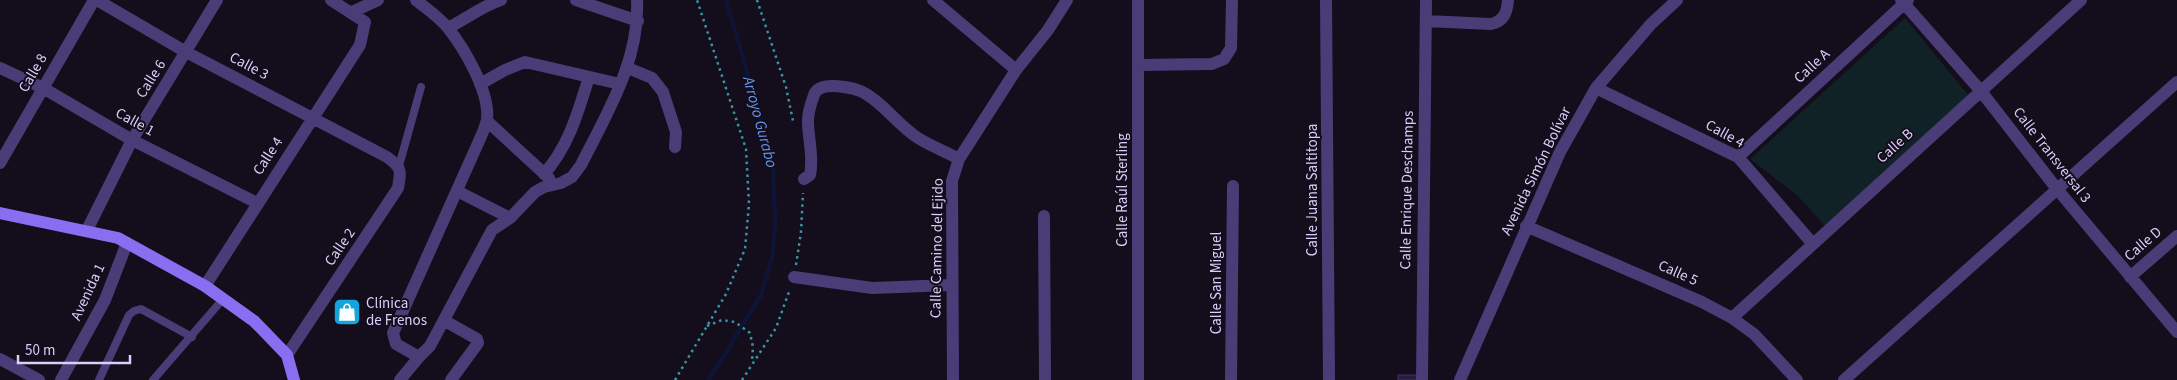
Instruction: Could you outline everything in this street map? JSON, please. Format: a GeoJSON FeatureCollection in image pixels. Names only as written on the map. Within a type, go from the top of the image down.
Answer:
{"type":"FeatureCollection","features":[{"type":"Feature","properties":{"kind":"main road"},"geometry":{"type":"LineString","coordinates":[[0,213],[118,238],[205,286],[254,321],[287,354],[294,380]]}},
{"type":"Feature","properties":{"kind":"street","name":"Calle 3"},"geometry":{"type":"LineString","coordinates":[[96,0],[186,52],[387,157],[398,166]]}},
{"type":"Feature","properties":{"kind":"street","name":"Calle 8"},"geometry":{"type":"LineString","coordinates":[[0,163],[96,0]]}},
{"type":"Feature","properties":{"kind":"street","name":"Calle 6"},"geometry":{"type":"LineString","coordinates":[[87,230],[132,140],[217,0]]}},
{"type":"Feature","properties":{"kind":"street"},"geometry":{"type":"LineString","coordinates":[[330,0],[352,12],[378,0]]}},
{"type":"Feature","properties":{"kind":"street"},"geometry":{"type":"LineString","coordinates":[[416,0],[448,28],[465,54],[480,84],[486,102],[487,120],[394,333],[396,344],[419,357]]}},
{"type":"Feature","properties":{"kind":"street"},"geometry":{"type":"LineString","coordinates":[[448,28],[467,19],[487,4],[501,0]]}},
{"type":"Feature","properties":{"kind":"street"},"geometry":{"type":"LineString","coordinates":[[576,0],[638,21]]}},
{"type":"Feature","properties":{"kind":"street"},"geometry":{"type":"LineString","coordinates":[[400,380],[430,346],[492,230],[510,218],[535,192],[572,177],[581,165],[628,68],[638,21],[638,0]]}},
{"type":"Feature","properties":{"kind":"street"},"geometry":{"type":"LineString","coordinates":[[933,0],[1016,70]]}},
{"type":"Feature","properties":{"kind":"street","name":"Calle Camino del Ejido"},"geometry":{"type":"LineString","coordinates":[[953,380],[951,285],[952,181],[959,159],[1016,70],[1048,30],[1067,0]]}},
{"type":"Feature","properties":{"kind":"street","name":"Calle Raúl Sterling"},"geometry":{"type":"LineString","coordinates":[[1138,0],[1138,380]]}},
{"type":"Feature","properties":{"kind":"street"},"geometry":{"type":"LineString","coordinates":[[1138,65],[1212,64],[1224,60],[1231,48],[1232,0]]}},
{"type":"Feature","properties":{"kind":"street","name":"Calle Juana Saltitopa"},"geometry":{"type":"LineString","coordinates":[[1326,0],[1329,380]]}},
{"type":"Feature","properties":{"kind":"street","name":"Calle Enrique Deschamps"},"geometry":{"type":"LineString","coordinates":[[1422,380],[1426,0]]}},
{"type":"Feature","properties":{"kind":"street"},"geometry":{"type":"LineString","coordinates":[[1426,21],[1497,23],[1506,13],[1508,0]]}},
{"type":"Feature","properties":{"kind":"street","name":"Avenida Simón Bolívar"},"geometry":{"type":"LineString","coordinates":[[1460,380],[1560,152],[1596,88],[1651,24],[1677,0]]}},
{"type":"Feature","properties":{"kind":"street","name":"Calle B"},"geometry":{"type":"LineString","coordinates":[[1732,318],[1812,243],[2081,0]]}},
{"type":"Feature","properties":{"kind":"street","name":"Calle Transversal 3"},"geometry":{"type":"LineString","coordinates":[[1905,1],[1980,90],[2057,189],[2177,332]]}},
{"type":"Feature","properties":{"kind":"street","name":"Calle A"},"geometry":{"type":"LineString","coordinates":[[1738,157],[1905,1]]}},
{"type":"Feature","properties":{"kind":"street","name":"Calle 4"},"geometry":{"type":"LineString","coordinates":[[205,286],[360,45],[365,22],[352,12]]}},
{"type":"Feature","properties":{"kind":"street"},"geometry":{"type":"LineString","coordinates":[[480,84],[505,70],[525,62],[620,84]]}},
{"type":"Feature","properties":{"kind":"street","name":"Calle 1"},"geometry":{"type":"LineString","coordinates":[[0,68],[43,88],[132,140],[257,203]]}},
{"type":"Feature","properties":{"kind":"street"},"geometry":{"type":"LineString","coordinates":[[628,68],[652,78],[663,92],[676,132],[675,147]]}},
{"type":"Feature","properties":{"kind":"street"},"geometry":{"type":"LineString","coordinates":[[544,174],[554,162],[574,126],[589,77]]}},
{"type":"Feature","properties":{"kind":"street"},"geometry":{"type":"LineString","coordinates":[[1844,380],[2177,82]]}},
{"type":"Feature","properties":{"kind":"street"},"geometry":{"type":"LineString","coordinates":[[804,179],[810,175],[812,166],[808,120],[814,96],[816,90],[831,85],[866,93],[900,125],[919,139],[959,159]]}},
{"type":"Feature","properties":{"kind":"street","name":"Calle 4"},"geometry":{"type":"LineString","coordinates":[[1596,88],[1738,157],[1812,243]]}},
{"type":"Feature","properties":{"kind":"street"},"geometry":{"type":"LineString","coordinates":[[487,120],[555,184]]}},
{"type":"Feature","properties":{"kind":"street","name":"Calle 2"},"geometry":{"type":"LineString","coordinates":[[287,354],[398,188],[401,174],[398,166]]}},
{"type":"Feature","properties":{"kind":"street","name":"Calle San Miguel"},"geometry":{"type":"LineString","coordinates":[[1232,380],[1233,186]]}},
{"type":"Feature","properties":{"kind":"street"},"geometry":{"type":"LineString","coordinates":[[457,191],[510,218]]}},
{"type":"Feature","properties":{"kind":"street"},"geometry":{"type":"LineString","coordinates":[[1044,216],[1045,380]]}},
{"type":"Feature","properties":{"kind":"street","name":"Calle 5"},"geometry":{"type":"LineString","coordinates":[[1526,226],[1702,302],[1732,318],[1754,334],[1797,380]]}},
{"type":"Feature","properties":{"kind":"street","name":"Calle D"},"geometry":{"type":"LineString","coordinates":[[2130,277],[2177,236]]}},
{"type":"Feature","properties":{"kind":"street","name":"Avenida 1"},"geometry":{"type":"LineString","coordinates":[[61,380],[105,300],[127,244]]}},
{"type":"Feature","properties":{"kind":"street"},"geometry":{"type":"LineString","coordinates":[[794,277],[872,288],[951,285]]}},
{"type":"Feature","properties":{"kind":"street"},"geometry":{"type":"LineString","coordinates":[[445,321],[477,339],[478,343],[450,380]]}},
{"type":"Feature","properties":{"kind":"street"},"geometry":{"type":"LineString","coordinates":[[0,359],[39,380]]}},
{"type":"Feature","properties":{"kind":"lane"},"geometry":{"type":"LineString","coordinates":[[398,166],[421,87]]}},
{"type":"Feature","properties":{"kind":"lane"},"geometry":{"type":"LineString","coordinates":[[152,380],[223,299]]}},
{"type":"Feature","properties":{"kind":"lane"},"geometry":{"type":"LineString","coordinates":[[99,380],[129,315],[134,311],[142,308],[192,336]]}},
{"type":"Feature","properties":{"kind":"path"},"geometry":{"type":"LineString","coordinates":[[674,380],[726,294],[745,249],[749,204],[746,149],[696,0]]}},
{"type":"Feature","properties":{"kind":"path"},"geometry":{"type":"LineString","coordinates":[[757,0],[786,87],[793,122]]}},
{"type":"Feature","properties":{"kind":"path"},"geometry":{"type":"LineString","coordinates":[[706,327],[722,320],[735,322],[750,333],[753,347],[752,363]]}},
{"type":"Feature","properties":{"kind":"shaded area"},"geometry":{"type":"Polygon","coordinates":[[[1905,18],[1969,96],[1825,226],[1797,195],[1750,159],[1905,18]]]}},
{"type":"Feature","properties":{"kind":"building"},"geometry":{"type":"Polygon","coordinates":[[[1398,375],[1417,375],[1417,380],[1398,380],[1398,375]]]}},
{"type":"Feature","properties":{"kind":"waterway","name":"Arroyo Gurabo"},"geometry":{"type":"LineString","coordinates":[[709,380],[761,295],[773,254],[775,221],[773,160],[726,0]]}},
{"type":"Feature","properties":{"kind":"place","name":"Clínica de Frenos"},"geometry":{"type":"Point","coordinates":[347,312]}}]}
